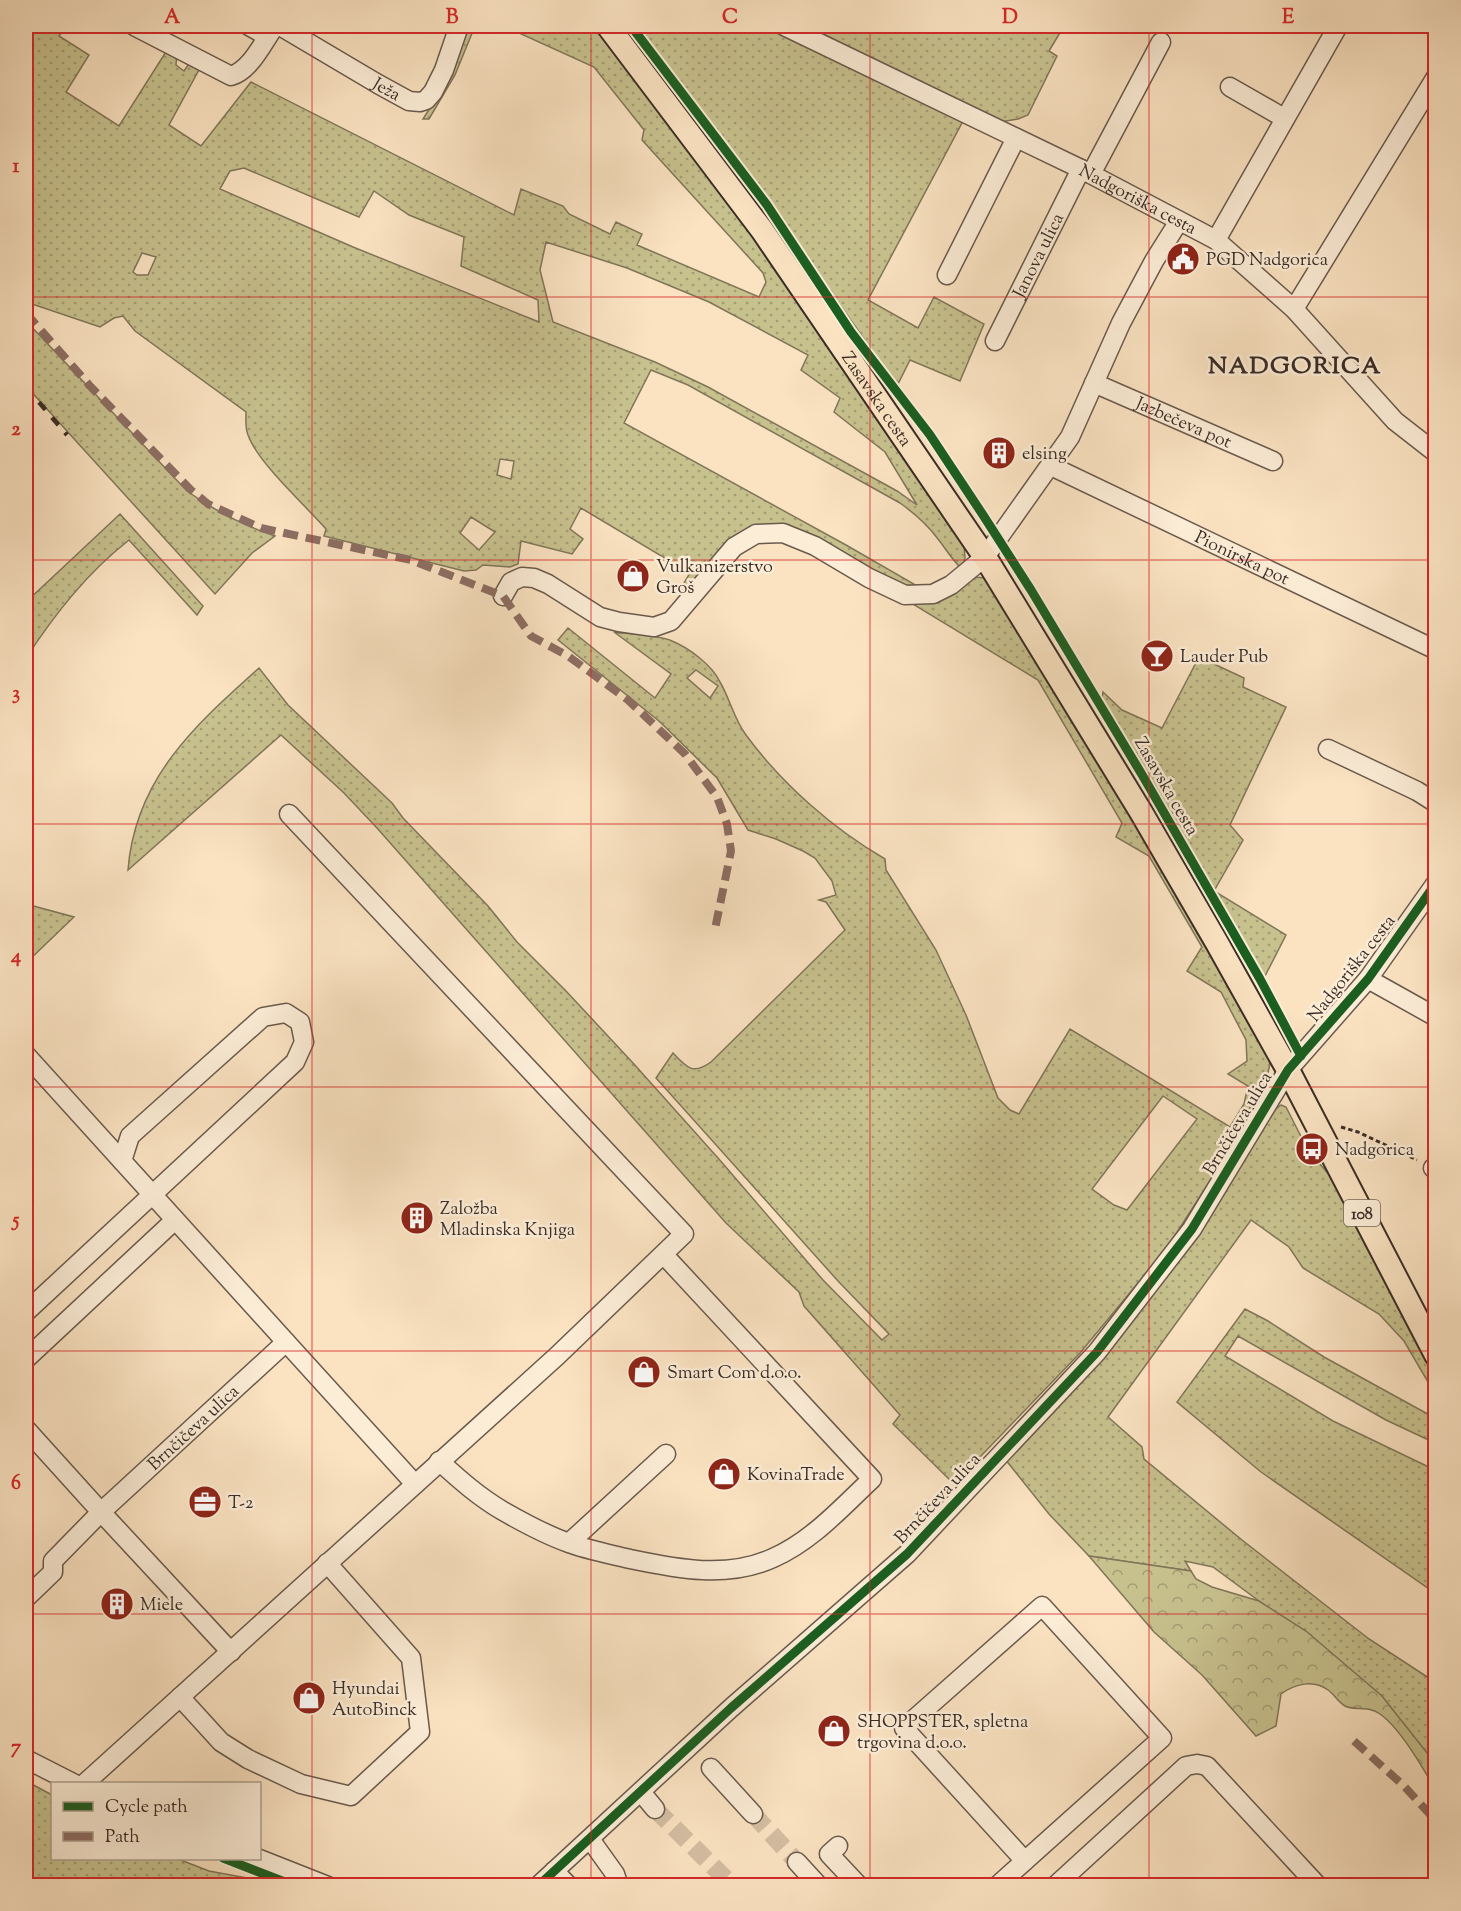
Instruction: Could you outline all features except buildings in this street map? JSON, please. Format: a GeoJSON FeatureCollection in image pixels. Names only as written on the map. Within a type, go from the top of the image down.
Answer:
{"type":"FeatureCollection","features":[{"type":"Feature","properties":{"kind":"main road","name":"Zasavska cesta"},"geometry":{"type":"LineString","coordinates":[[609,26],[762,230],[985,556],[1141,812],[1288,1070],[1436,1355]]}},
{"type":"Feature","properties":{"kind":"street"},"geometry":{"type":"LineString","coordinates":[[134,26],[231,76],[245,69],[274,29],[249,26]]}},
{"type":"Feature","properties":{"kind":"street","name":"Ježa"},"geometry":{"type":"LineString","coordinates":[[274,29],[409,101],[420,102],[426,100],[434,92],[459,26]]}},
{"type":"Feature","properties":{"kind":"street","name":"Nadgoriška cesta"},"geometry":{"type":"LineString","coordinates":[[784,26],[1086,172],[1216,240],[1294,309],[1395,421],[1436,453]]}},
{"type":"Feature","properties":{"kind":"street"},"geometry":{"type":"LineString","coordinates":[[1216,240],[1338,26]]}},
{"type":"Feature","properties":{"kind":"street","name":"Janova ulica"},"geometry":{"type":"LineString","coordinates":[[995,341],[1086,172],[1161,42]]}},
{"type":"Feature","properties":{"kind":"street"},"geometry":{"type":"LineString","coordinates":[[1294,309],[1436,77]]}},
{"type":"Feature","properties":{"kind":"street"},"geometry":{"type":"LineString","coordinates":[[1230,87],[1284,118]]}},
{"type":"Feature","properties":{"kind":"street"},"geometry":{"type":"LineString","coordinates":[[947,275],[1016,138]]}},
{"type":"Feature","properties":{"kind":"street"},"geometry":{"type":"LineString","coordinates":[[502,597],[511,582],[522,577],[534,578],[548,584],[600,617],[654,627],[671,621],[734,547],[756,534],[783,533],[799,538],[869,578],[905,595],[933,594],[951,585],[985,556],[1070,437],[1120,324],[1154,261],[1179,221]]}},
{"type":"Feature","properties":{"kind":"street","name":"Jazbečeva pot"},"geometry":{"type":"LineString","coordinates":[[1094,383],[1273,461]]}},
{"type":"Feature","properties":{"kind":"street","name":"Pionirska pot"},"geometry":{"type":"LineString","coordinates":[[1051,466],[1434,650]]}},
{"type":"Feature","properties":{"kind":"street"},"geometry":{"type":"LineString","coordinates":[[1328,749],[1417,791],[1436,803]]}},
{"type":"Feature","properties":{"kind":"street"},"geometry":{"type":"LineString","coordinates":[[86,1782],[556,1356],[684,1234],[289,813]]}},
{"type":"Feature","properties":{"kind":"street","name":"Nadgoriška cesta"},"geometry":{"type":"LineString","coordinates":[[1288,1070],[1368,979],[1436,883]]}},
{"type":"Feature","properties":{"kind":"street"},"geometry":{"type":"LineString","coordinates":[[1368,979],[1436,1017]]}},
{"type":"Feature","properties":{"kind":"street"},"geometry":{"type":"LineString","coordinates":[[26,1312],[295,1062],[304,1042],[300,1022],[286,1013],[263,1017],[130,1136],[122,1161]]}},
{"type":"Feature","properties":{"kind":"street"},"geometry":{"type":"LineString","coordinates":[[26,1055],[415,1484]]}},
{"type":"Feature","properties":{"kind":"street","name":"Brnčičeva ulica"},"geometry":{"type":"LineString","coordinates":[[538,1886],[731,1708],[907,1554],[1097,1352],[1192,1230],[1288,1070]]}},
{"type":"Feature","properties":{"kind":"street"},"geometry":{"type":"LineString","coordinates":[[26,1359],[175,1220]]}},
{"type":"Feature","properties":{"kind":"street"},"geometry":{"type":"LineString","coordinates":[[439,1461],[471,1490],[502,1511],[540,1531],[569,1543],[650,1563],[700,1571],[741,1569],[774,1558],[811,1535],[872,1479],[664,1255]]}},
{"type":"Feature","properties":{"kind":"street","name":"Brnčičeva ulica"},"geometry":{"type":"LineString","coordinates":[[26,1599],[53,1572],[53,1561],[101,1512],[286,1342]]}},
{"type":"Feature","properties":{"kind":"street"},"geometry":{"type":"LineString","coordinates":[[26,1430],[231,1652]]}},
{"type":"Feature","properties":{"kind":"street"},"geometry":{"type":"LineString","coordinates":[[569,1543],[666,1454]]}},
{"type":"Feature","properties":{"kind":"street"},"geometry":{"type":"LineString","coordinates":[[180,1697],[221,1742],[248,1759],[301,1784],[351,1796],[420,1732],[411,1658],[327,1563]]}},
{"type":"Feature","properties":{"kind":"street"},"geometry":{"type":"LineString","coordinates":[[997,1886],[1162,1738],[1041,1606],[904,1728],[1024,1861]]}},
{"type":"Feature","properties":{"kind":"street"},"geometry":{"type":"LineString","coordinates":[[26,1759],[71,1782]]}},
{"type":"Feature","properties":{"kind":"street"},"geometry":{"type":"LineString","coordinates":[[1055,1886],[1186,1766],[1197,1764],[1207,1766],[1318,1886]]}},
{"type":"Feature","properties":{"kind":"street"},"geometry":{"type":"LineString","coordinates":[[711,1768],[753,1814]]}},
{"type":"Feature","properties":{"kind":"street"},"geometry":{"type":"LineString","coordinates":[[641,1792],[656,1809]]}},
{"type":"Feature","properties":{"kind":"street"},"geometry":{"type":"LineString","coordinates":[[590,1839],[615,1874],[619,1886]]}},
{"type":"Feature","properties":{"kind":"street"},"geometry":{"type":"LineString","coordinates":[[838,1846],[830,1854],[859,1886]]}},
{"type":"Feature","properties":{"kind":"street"},"geometry":{"type":"LineString","coordinates":[[261,1860],[328,1886]]}},
{"type":"Feature","properties":{"kind":"street"},"geometry":{"type":"LineString","coordinates":[[797,1862],[819,1886]]}},
{"type":"Feature","properties":{"kind":"street"},"geometry":{"type":"LineString","coordinates":[[554,1871],[569,1886]]}},
{"type":"Feature","properties":{"kind":"path"},"geometry":{"type":"LineString","coordinates":[[1340,1127],[1358,1132],[1434,1168]]}},
{"type":"Feature","properties":{"kind":"green space"},"geometry":{"type":"Polygon","coordinates":[[[26,26],[66,26],[59,36],[89,55],[66,92],[119,126],[169,47],[177,51],[176,65],[184,71],[191,61],[200,68],[169,125],[201,146],[251,82],[514,215],[521,189],[563,206],[569,214],[610,234],[616,222],[642,234],[637,245],[759,297],[766,282],[763,273],[642,140],[644,130],[594,67],[508,28],[510,26],[587,26],[596,30],[621,58],[765,251],[964,545],[965,558],[962,569],[929,528],[900,503],[688,385],[651,370],[624,423],[926,591],[920,592],[774,528],[697,579],[681,594],[678,593],[690,573],[581,508],[570,529],[583,539],[572,554],[521,541],[518,564],[510,567],[483,565],[476,570],[464,571],[324,536],[326,529],[272,471],[253,446],[246,429],[246,412],[135,331],[123,316],[114,318],[100,327],[26,302],[26,26]],[[244,168],[230,171],[220,189],[353,247],[539,322],[538,300],[461,266],[464,237],[409,215],[374,191],[359,217],[244,168]],[[546,242],[540,270],[553,322],[655,362],[708,387],[897,491],[917,505],[885,452],[834,412],[840,398],[801,370],[808,355],[709,302],[627,268],[546,242]],[[142,253],[133,272],[137,275],[148,275],[156,257],[142,253]],[[500,459],[497,475],[511,479],[514,461],[500,459]],[[471,517],[460,533],[479,550],[495,532],[471,517]]]}},
{"type":"Feature","properties":{"kind":"green space"},"geometry":{"type":"Polygon","coordinates":[[[468,26],[475,26],[455,75],[429,119],[423,119],[447,81],[468,26]]]}},
{"type":"Feature","properties":{"kind":"green space"},"geometry":{"type":"Polygon","coordinates":[[[637,26],[770,26],[963,121],[868,300],[918,328],[934,297],[984,324],[960,381],[910,360],[897,386],[727,144],[637,26]]]}},
{"type":"Feature","properties":{"kind":"green space"},"geometry":{"type":"Polygon","coordinates":[[[814,26],[1064,26],[1049,51],[1057,56],[1028,115],[1000,122],[813,29],[814,26]]]}},
{"type":"Feature","properties":{"kind":"green space"},"geometry":{"type":"Polygon","coordinates":[[[26,321],[187,491],[229,517],[275,536],[252,553],[215,594],[26,386],[26,321]]]}},
{"type":"Feature","properties":{"kind":"green space"},"geometry":{"type":"Polygon","coordinates":[[[120,514],[203,606],[197,615],[129,540],[99,566],[73,595],[26,658],[26,602],[120,514]]]}},
{"type":"Feature","properties":{"kind":"green space"},"geometry":{"type":"Polygon","coordinates":[[[974,577],[985,578],[1063,699],[1266,1046],[1270,1064],[1266,1081],[1235,1133],[1217,1170],[1167,1248],[1080,1353],[954,1484],[893,1424],[900,1415],[804,1306],[799,1292],[726,1223],[377,828],[344,793],[281,735],[128,870],[133,838],[142,808],[155,781],[191,733],[259,668],[288,705],[392,803],[403,818],[488,906],[517,942],[633,1063],[823,1280],[882,1340],[889,1334],[838,1281],[656,1078],[673,1053],[690,1068],[699,1068],[711,1062],[845,930],[826,902],[819,900],[836,895],[832,881],[815,858],[776,839],[748,830],[717,778],[659,721],[558,640],[568,628],[655,698],[671,674],[614,632],[667,639],[686,648],[712,669],[742,729],[775,771],[827,819],[885,859],[886,870],[936,950],[966,1015],[998,1098],[1010,1110],[1019,1114],[1070,1029],[1230,1127],[1244,1104],[1248,1086],[1228,1074],[1247,1061],[1246,1040],[1221,992],[1187,971],[1202,947],[1149,856],[1116,837],[1122,823],[1038,680],[911,603],[974,577]],[[696,670],[687,678],[710,698],[718,686],[696,670]],[[1163,1096],[1092,1189],[1114,1205],[1127,1210],[1197,1119],[1163,1096]]]}},
{"type":"Feature","properties":{"kind":"green space"},"geometry":{"type":"Polygon","coordinates":[[[1199,657],[1244,678],[1243,687],[1286,707],[1230,825],[1243,840],[1214,891],[1286,935],[1264,978],[1102,699],[1103,692],[1122,710],[1162,728],[1199,657]]]}},
{"type":"Feature","properties":{"kind":"green space"},"geometry":{"type":"Polygon","coordinates":[[[26,904],[74,917],[26,963],[26,904]]]}},
{"type":"Feature","properties":{"kind":"green space"},"geometry":{"type":"Polygon","coordinates":[[[1281,1105],[1286,1107],[1313,1160],[1318,1162],[1341,1188],[1435,1375],[1435,1394],[1404,1341],[1379,1314],[1303,1268],[1289,1247],[1251,1220],[1108,1417],[1142,1447],[1144,1459],[1242,1540],[1369,1639],[1435,1682],[1435,1763],[1259,1601],[1213,1567],[1185,1561],[1191,1571],[1089,1556],[1049,1514],[1005,1459],[1196,1235],[1213,1212],[1273,1111],[1281,1105]]]}},
{"type":"Feature","properties":{"kind":"green space"},"geometry":{"type":"Polygon","coordinates":[[[1245,1309],[1324,1357],[1435,1418],[1435,1443],[1386,1420],[1238,1336],[1225,1356],[1333,1421],[1435,1470],[1435,1593],[1261,1472],[1177,1402],[1245,1309]]]}},
{"type":"Feature","properties":{"kind":"green space"},"geometry":{"type":"Polygon","coordinates":[[[1089,1556],[1191,1571],[1196,1579],[1212,1587],[1259,1601],[1306,1631],[1382,1696],[1435,1763],[1435,1789],[1410,1749],[1388,1720],[1375,1711],[1345,1706],[1328,1690],[1316,1685],[1298,1685],[1281,1694],[1276,1726],[1256,1736],[1202,1675],[1154,1632],[1089,1556]]]}},
{"type":"Feature","properties":{"kind":"green space"},"geometry":{"type":"Polygon","coordinates":[[[26,1781],[51,1794],[51,1860],[181,1860],[209,1871],[270,1885],[26,1885],[26,1781]]]}},
{"type":"Feature","properties":{"kind":"tunnel"},"geometry":{"type":"LineString","coordinates":[[655,1809],[733,1886]]}},
{"type":"Feature","properties":{"kind":"tunnel"},"geometry":{"type":"LineString","coordinates":[[753,1814],[797,1862]]}},
{"type":"Feature","properties":{"kind":"railway"},"geometry":{"type":"LineString","coordinates":[[26,387],[67,435]]}},
{"type":"Feature","properties":{"kind":"marked path"},"geometry":{"type":"LineString","coordinates":[[26,313],[90,386],[191,490],[208,504],[261,528],[411,560],[503,596],[531,636],[568,656],[628,700],[685,754],[717,797],[727,824],[731,851],[715,929]]}},
{"type":"Feature","properties":{"kind":"marked path"},"geometry":{"type":"LineString","coordinates":[[1354,1741],[1404,1786],[1436,1821]]}},
{"type":"Feature","properties":{"kind":"cycle path"},"geometry":{"type":"LineString","coordinates":[[631,26],[767,205],[851,332],[930,435],[983,515],[1144,778],[1260,979],[1301,1056]]}},
{"type":"Feature","properties":{"kind":"cycle path"},"geometry":{"type":"LineString","coordinates":[[538,1886],[731,1708],[907,1554],[1097,1352],[1192,1229],[1288,1070],[1368,979],[1436,883]]}},
{"type":"Feature","properties":{"kind":"cycle path"},"geometry":{"type":"LineString","coordinates":[[228,1860],[295,1886]]}},
{"type":"Feature","properties":{"kind":"place","name":"PGD Nadgorica"},"geometry":{"type":"Point","coordinates":[1183,259]}},
{"type":"Feature","properties":{"kind":"place","name":"elsing"},"geometry":{"type":"Point","coordinates":[999,453]}},
{"type":"Feature","properties":{"kind":"place","name":"Vulkanizerstvo Groš"},"geometry":{"type":"Point","coordinates":[633,576]}},
{"type":"Feature","properties":{"kind":"place","name":"Lauder Pub"},"geometry":{"type":"Point","coordinates":[1157,656]}},
{"type":"Feature","properties":{"kind":"place","name":"Nadgorica"},"geometry":{"type":"Point","coordinates":[1312,1149]}},
{"type":"Feature","properties":{"kind":"place","name":"Založba Mladinska Knjiga"},"geometry":{"type":"Point","coordinates":[417,1218]}},
{"type":"Feature","properties":{"kind":"place","name":"Smart Com d.o.o."},"geometry":{"type":"Point","coordinates":[644,1372]}},
{"type":"Feature","properties":{"kind":"place","name":"KovinaTrade"},"geometry":{"type":"Point","coordinates":[724,1474]}},
{"type":"Feature","properties":{"kind":"place","name":"T-2"},"geometry":{"type":"Point","coordinates":[205,1502]}},
{"type":"Feature","properties":{"kind":"place","name":"Miele"},"geometry":{"type":"Point","coordinates":[117,1604]}},
{"type":"Feature","properties":{"kind":"place","name":"Hyundai AutoBinck"},"geometry":{"type":"Point","coordinates":[309,1698]}},
{"type":"Feature","properties":{"kind":"place","name":"SHOPPSTER, spletna trgovina d.o.o."},"geometry":{"type":"Point","coordinates":[834,1731]}},
{"type":"Feature","properties":{"kind":"district","name":"NADGORICA"},"geometry":{"type":"Point","coordinates":[1295,365]}}]}
